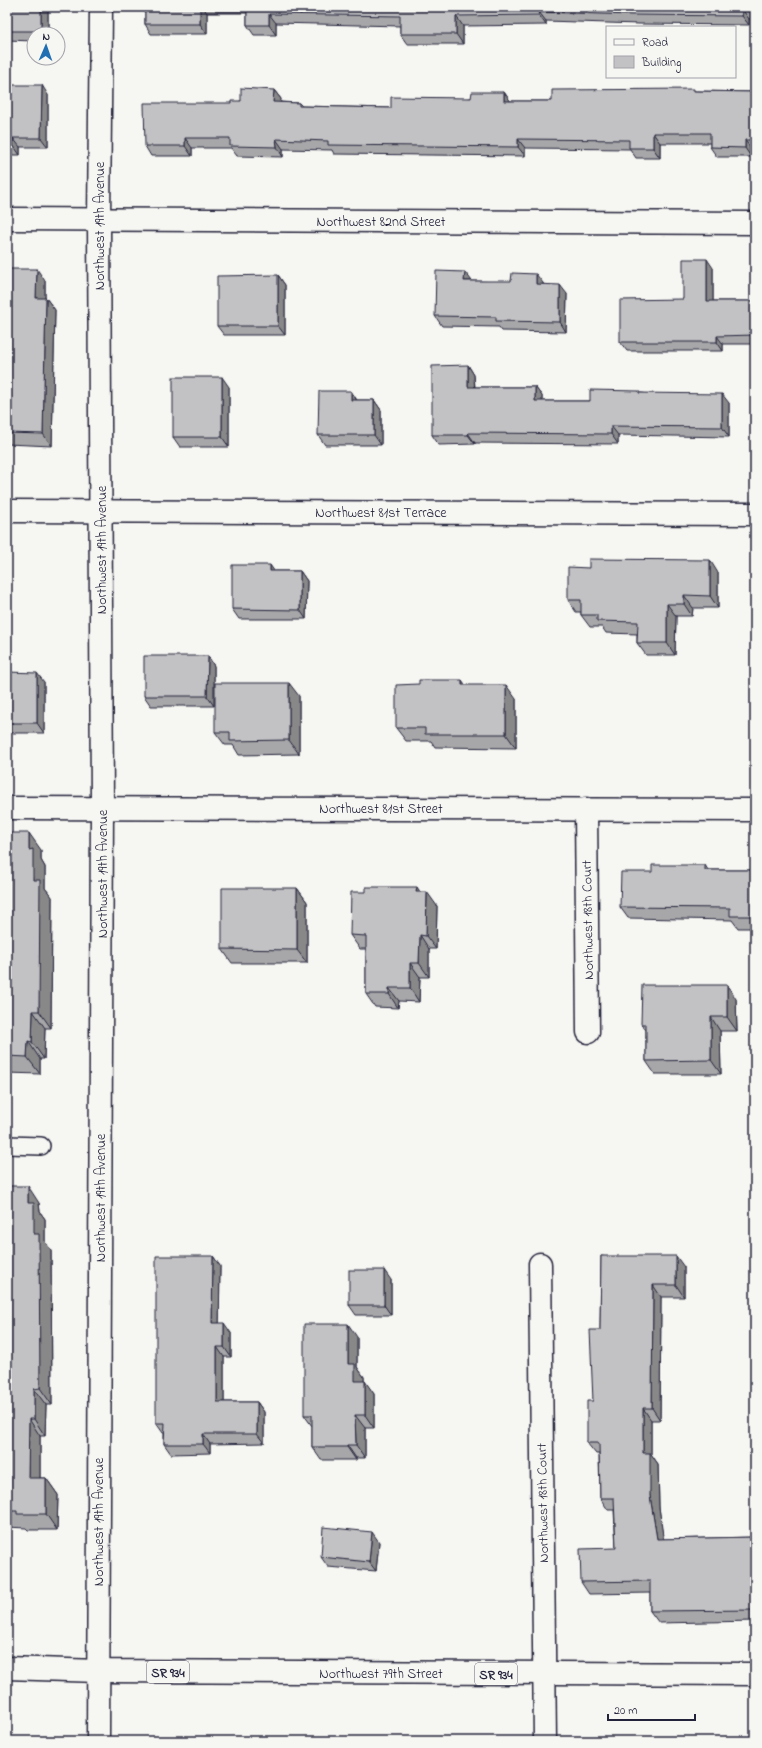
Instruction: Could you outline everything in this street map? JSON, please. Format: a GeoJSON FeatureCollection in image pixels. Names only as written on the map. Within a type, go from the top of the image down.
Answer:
{"type":"FeatureCollection","features":[{"type":"Feature","properties":{"kind":"street","name":"Northwest 19th Avenue"},"geometry":{"type":"LineString","coordinates":[[98,1741],[102,807],[99,219],[101,7]]}},
{"type":"Feature","properties":{"kind":"street","name":"Northwest 82nd Street"},"geometry":{"type":"LineString","coordinates":[[7,219],[755,223]]}},
{"type":"Feature","properties":{"kind":"street","name":"Northwest 81st Terrace"},"geometry":{"type":"LineString","coordinates":[[7,511],[755,514]]}},
{"type":"Feature","properties":{"kind":"street","name":"Northwest 81st Street"},"geometry":{"type":"LineString","coordinates":[[7,808],[102,807],[755,810]]}},
{"type":"Feature","properties":{"kind":"street","name":"Northwest 18th Court"},"geometry":{"type":"LineString","coordinates":[[586,809],[588,1032]]}},
{"type":"Feature","properties":{"kind":"street","name":"Northwest 18th Court"},"geometry":{"type":"LineString","coordinates":[[540,1264],[545,1741]]}},
{"type":"Feature","properties":{"kind":"street","name":"Northwest 79th Street"},"geometry":{"type":"LineString","coordinates":[[7,1668],[98,1672],[755,1674]]}},
{"type":"Feature","properties":{"kind":"lane"},"geometry":{"type":"LineString","coordinates":[[7,1145],[41,1146]]}},
{"type":"Feature","properties":{"kind":"building"},"geometry":{"type":"Polygon","coordinates":[[[7,7],[41,7],[41,26],[26,26],[26,31],[7,31],[7,7]]]}},
{"type":"Feature","properties":{"kind":"building"},"geometry":{"type":"Polygon","coordinates":[[[145,7],[200,7],[200,24],[145,24],[145,7]]]}},
{"type":"Feature","properties":{"kind":"building"},"geometry":{"type":"Polygon","coordinates":[[[247,7],[755,7],[755,9],[742,9],[742,16],[539,12],[539,15],[456,16],[456,34],[400,34],[400,16],[269,14],[269,25],[247,25],[247,7]]]}},
{"type":"Feature","properties":{"kind":"building"},"geometry":{"type":"Polygon","coordinates":[[[7,85],[42,85],[41,138],[13,138],[13,145],[7,145],[7,85]]]}},
{"type":"Feature","properties":{"kind":"building"},"geometry":{"type":"Polygon","coordinates":[[[241,88],[274,90],[273,102],[299,103],[299,106],[391,108],[391,97],[471,98],[472,92],[504,92],[504,101],[552,101],[552,90],[694,89],[694,91],[755,92],[755,140],[745,140],[745,148],[710,147],[710,133],[653,133],[653,148],[629,148],[629,140],[518,139],[518,147],[328,145],[328,141],[276,139],[277,147],[230,146],[230,138],[185,138],[185,146],[145,146],[144,103],[231,103],[231,101],[241,101],[241,88]]]}},
{"type":"Feature","properties":{"kind":"building"},"geometry":{"type":"Polygon","coordinates":[[[683,259],[707,259],[707,301],[755,301],[755,335],[717,336],[717,342],[620,342],[620,300],[683,299],[683,259]]]}},
{"type":"Feature","properties":{"kind":"building"},"geometry":{"type":"Polygon","coordinates":[[[7,269],[37,269],[36,298],[46,298],[43,434],[7,433],[7,269]]]}},
{"type":"Feature","properties":{"kind":"building"},"geometry":{"type":"Polygon","coordinates":[[[436,271],[465,272],[464,281],[511,281],[512,273],[536,274],[536,284],[560,285],[560,322],[496,321],[496,317],[435,316],[436,271]]]}},
{"type":"Feature","properties":{"kind":"building"},"geometry":{"type":"Polygon","coordinates":[[[278,275],[278,326],[217,326],[217,276],[278,275]]]}},
{"type":"Feature","properties":{"kind":"building"},"geometry":{"type":"Polygon","coordinates":[[[468,365],[468,387],[535,387],[535,401],[590,401],[590,390],[639,391],[639,393],[722,394],[722,427],[611,426],[611,434],[468,433],[468,435],[432,435],[432,366],[468,365]]]}},
{"type":"Feature","properties":{"kind":"building"},"geometry":{"type":"Polygon","coordinates":[[[173,377],[222,377],[222,437],[173,437],[173,377]]]}},
{"type":"Feature","properties":{"kind":"building"},"geometry":{"type":"Polygon","coordinates":[[[319,391],[351,391],[351,400],[374,400],[374,435],[318,435],[319,391]]]}},
{"type":"Feature","properties":{"kind":"building"},"geometry":{"type":"Polygon","coordinates":[[[589,559],[710,560],[710,596],[684,595],[684,604],[667,604],[667,643],[637,643],[638,622],[597,621],[597,615],[581,615],[581,600],[568,600],[568,567],[589,568],[589,559]]]}},
{"type":"Feature","properties":{"kind":"building"},"geometry":{"type":"Polygon","coordinates":[[[232,565],[270,565],[270,571],[300,571],[300,610],[232,609],[232,565]]]}},
{"type":"Feature","properties":{"kind":"building"},"geometry":{"type":"Polygon","coordinates":[[[144,656],[208,656],[207,696],[144,696],[144,656]]]}},
{"type":"Feature","properties":{"kind":"building"},"geometry":{"type":"Polygon","coordinates":[[[7,672],[37,673],[37,723],[7,723],[7,672]]]}},
{"type":"Feature","properties":{"kind":"building"},"geometry":{"type":"Polygon","coordinates":[[[419,680],[462,680],[462,685],[506,685],[506,734],[425,734],[425,728],[396,728],[396,685],[419,684],[419,680]]]}},
{"type":"Feature","properties":{"kind":"building"},"geometry":{"type":"Polygon","coordinates":[[[215,683],[289,683],[289,740],[230,741],[230,732],[215,732],[215,683]]]}},
{"type":"Feature","properties":{"kind":"building"},"geometry":{"type":"Polygon","coordinates":[[[7,833],[29,833],[29,850],[33,849],[33,880],[40,880],[39,1011],[33,1011],[32,1042],[28,1041],[27,1057],[7,1056],[7,833]]]}},
{"type":"Feature","properties":{"kind":"building"},"geometry":{"type":"Polygon","coordinates":[[[652,865],[705,865],[705,870],[755,870],[755,916],[730,916],[730,908],[620,907],[621,872],[652,872],[652,865]]]}},
{"type":"Feature","properties":{"kind":"building"},"geometry":{"type":"Polygon","coordinates":[[[366,887],[417,887],[416,892],[427,892],[426,936],[420,935],[419,963],[410,963],[410,988],[389,988],[389,994],[366,994],[366,936],[350,935],[351,892],[366,892],[366,887]]]}},
{"type":"Feature","properties":{"kind":"building"},"geometry":{"type":"Polygon","coordinates":[[[222,888],[297,888],[297,950],[222,949],[222,888]]]}},
{"type":"Feature","properties":{"kind":"building"},"geometry":{"type":"Polygon","coordinates":[[[642,985],[727,985],[727,1017],[711,1017],[711,1060],[646,1061],[646,1024],[641,1024],[642,985]]]}},
{"type":"Feature","properties":{"kind":"building"},"geometry":{"type":"Polygon","coordinates":[[[7,1186],[28,1186],[28,1203],[34,1203],[34,1234],[39,1234],[40,1388],[34,1389],[34,1419],[29,1419],[28,1478],[46,1478],[46,1514],[17,1514],[17,1511],[7,1511],[7,1186]]]}},
{"type":"Feature","properties":{"kind":"building"},"geometry":{"type":"Polygon","coordinates":[[[156,1256],[213,1256],[212,1323],[224,1323],[224,1347],[217,1347],[217,1402],[257,1402],[257,1434],[203,1434],[203,1444],[164,1444],[165,1423],[156,1423],[156,1256]]]}},
{"type":"Feature","properties":{"kind":"building"},"geometry":{"type":"Polygon","coordinates":[[[601,1256],[676,1256],[676,1285],[653,1285],[652,1408],[643,1408],[643,1453],[650,1453],[650,1496],[657,1539],[755,1537],[755,1610],[650,1611],[650,1581],[581,1582],[580,1549],[616,1548],[614,1498],[600,1498],[599,1443],[587,1443],[587,1401],[593,1401],[590,1330],[600,1330],[601,1256]]]}},
{"type":"Feature","properties":{"kind":"building"},"geometry":{"type":"Polygon","coordinates":[[[349,1270],[384,1270],[384,1305],[349,1305],[349,1270]]]}},
{"type":"Feature","properties":{"kind":"building"},"geometry":{"type":"Polygon","coordinates":[[[304,1324],[348,1324],[348,1364],[355,1364],[355,1381],[365,1381],[365,1415],[355,1415],[356,1445],[347,1445],[347,1447],[312,1447],[312,1415],[304,1415],[304,1324]]]}},
{"type":"Feature","properties":{"kind":"building"},"geometry":{"type":"Polygon","coordinates":[[[323,1527],[372,1532],[369,1562],[321,1557],[323,1527]]]}}]}
